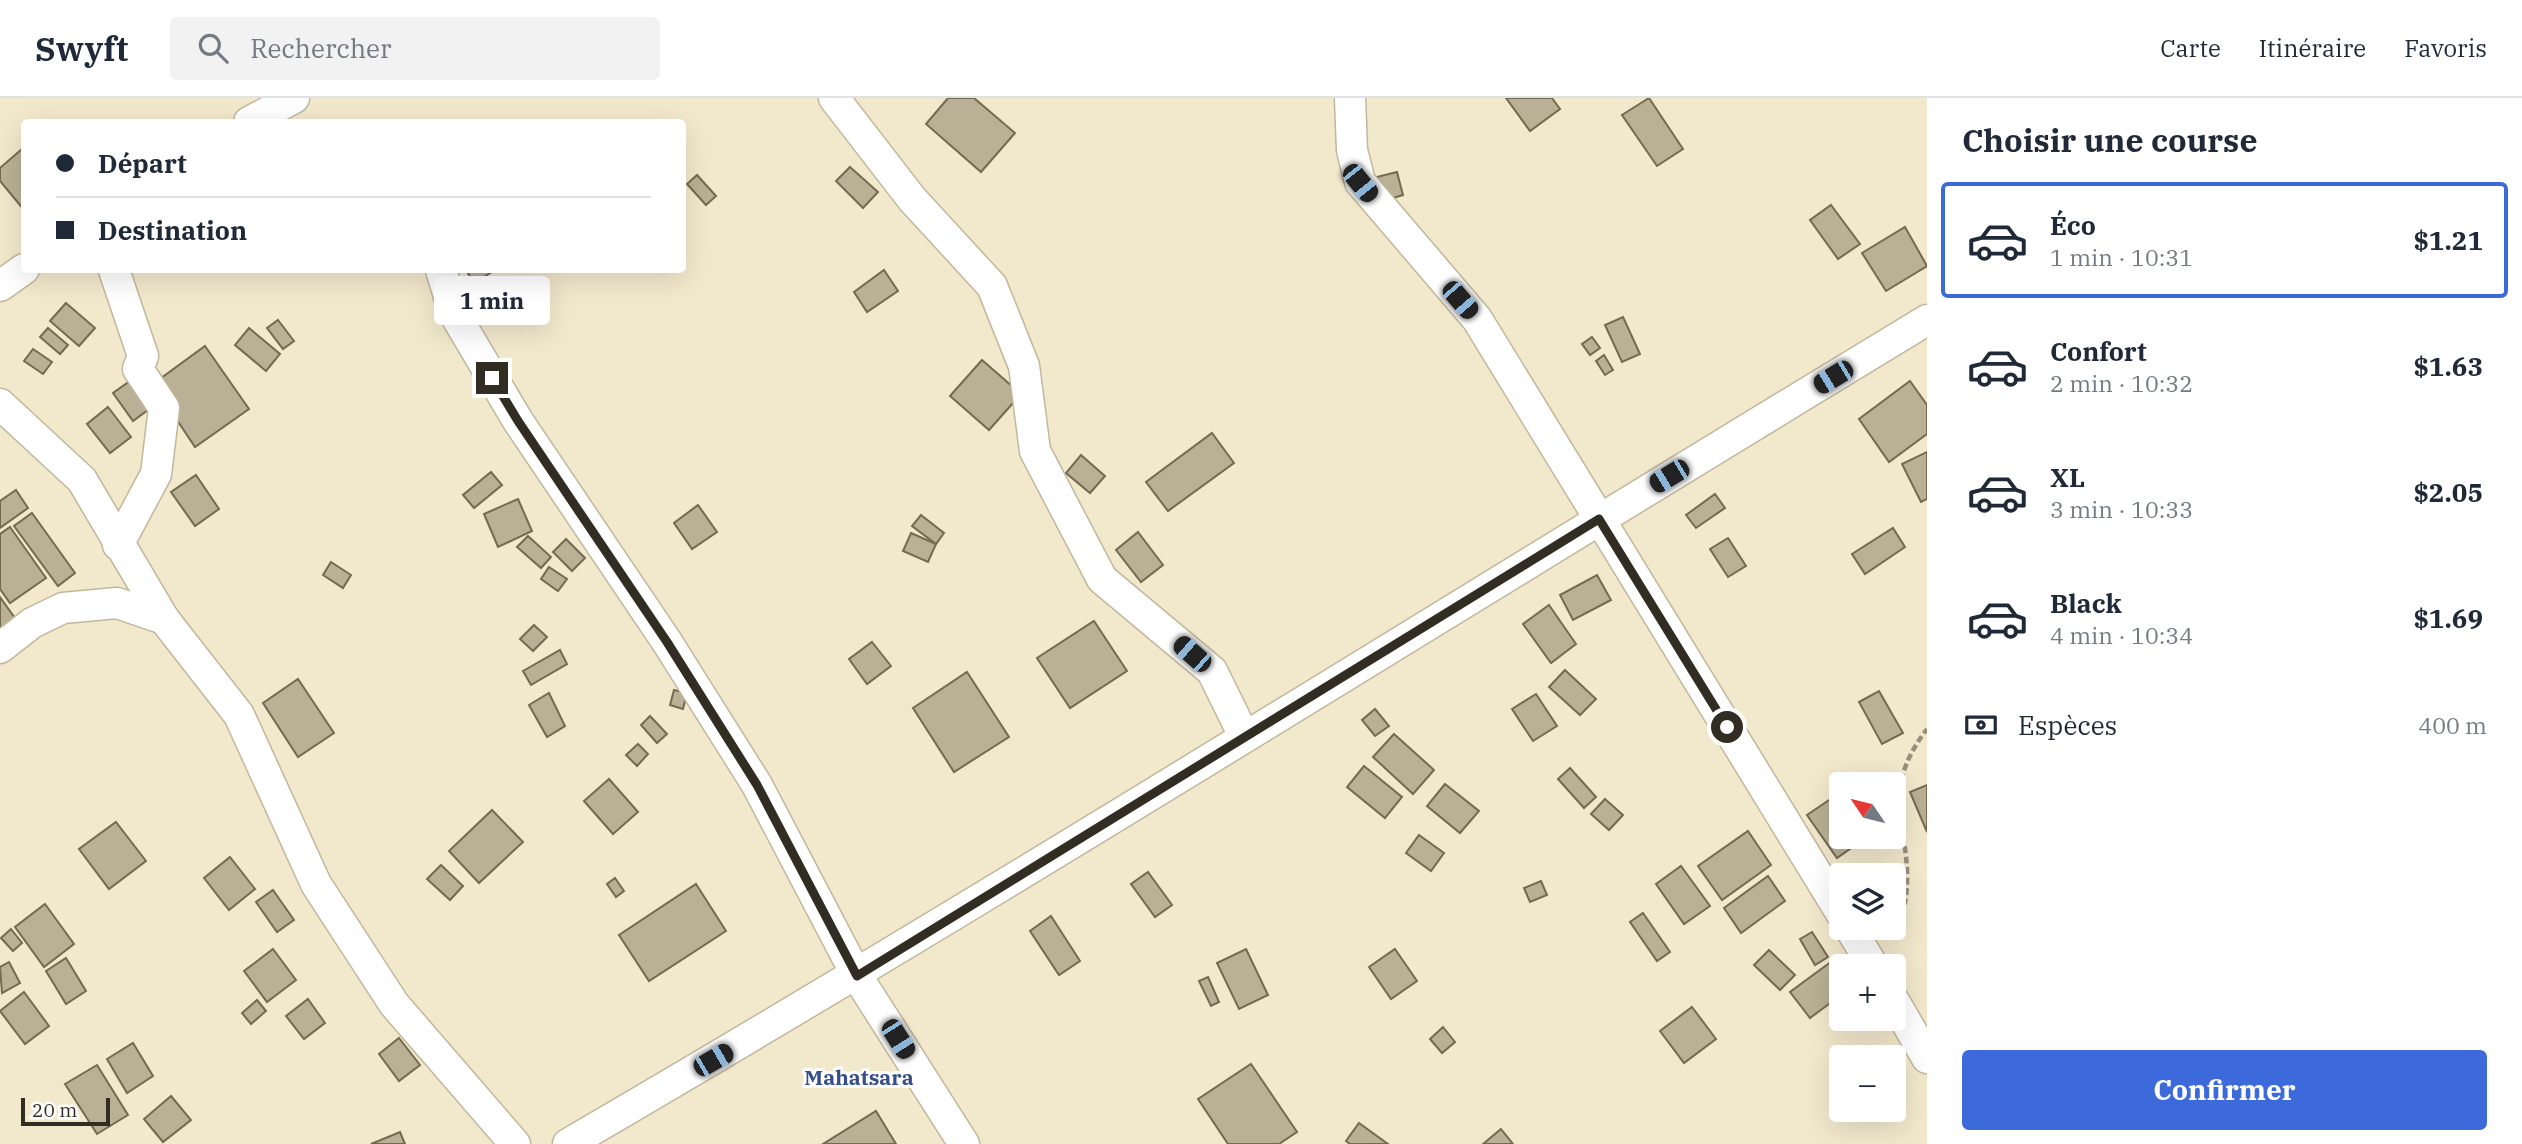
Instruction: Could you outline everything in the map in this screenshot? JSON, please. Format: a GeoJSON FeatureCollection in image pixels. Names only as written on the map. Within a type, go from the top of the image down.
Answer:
{"type":"FeatureCollection","features":[{"type":"Feature","properties":{"kind":"street"},"geometry":{"type":"LineString","coordinates":[[255,119],[294,98]]}},
{"type":"Feature","properties":{"kind":"street"},"geometry":{"type":"LineString","coordinates":[[834,98],[912,199],[992,286],[1024,366],[1035,451],[1102,579],[1212,671],[1244,736]]}},
{"type":"Feature","properties":{"kind":"street"},"geometry":{"type":"LineString","coordinates":[[1350,98],[1352,150],[1360,183],[1477,319],[1829,893]]}},
{"type":"Feature","properties":{"kind":"street"},"geometry":{"type":"LineString","coordinates":[[0,286],[21,271]]}},
{"type":"Feature","properties":{"kind":"street"},"geometry":{"type":"LineString","coordinates":[[115,273],[143,356],[138,369],[164,408],[156,474],[118,545]]}},
{"type":"Feature","properties":{"kind":"street"},"geometry":{"type":"LineString","coordinates":[[442,273],[454,313],[518,421],[667,642],[757,785],[857,976],[964,1144]]}},
{"type":"Feature","properties":{"kind":"street"},"geometry":{"type":"LineString","coordinates":[[568,1144],[857,976],[1244,736],[1927,320]]}},
{"type":"Feature","properties":{"kind":"street"},"geometry":{"type":"LineString","coordinates":[[0,404],[82,480],[163,619],[239,715],[316,884],[394,1004],[515,1144]]}},
{"type":"Feature","properties":{"kind":"street"},"geometry":{"type":"LineString","coordinates":[[0,648],[32,623],[63,608],[117,603],[163,619]]}},
{"type":"Feature","properties":{"kind":"street"},"geometry":{"type":"LineString","coordinates":[[1906,1022],[1927,1058]]}},
{"type":"Feature","properties":{"kind":"path"},"geometry":{"type":"LineString","coordinates":[[1905,863],[1898,809],[1902,773],[1912,749],[1927,729]]}},
{"type":"Feature","properties":{"kind":"path"},"geometry":{"type":"LineString","coordinates":[[1906,869],[1906,897]]}},
{"type":"Feature","properties":{"kind":"building"},"geometry":{"type":"Polygon","coordinates":[[[948,98],[974,98],[1015,133],[981,172],[926,124],[948,98]]]}},
{"type":"Feature","properties":{"kind":"building"},"geometry":{"type":"Polygon","coordinates":[[[1506,98],[1552,98],[1560,109],[1530,131],[1506,98]]]}},
{"type":"Feature","properties":{"kind":"building"},"geometry":{"type":"Polygon","coordinates":[[[1649,98],[1683,149],[1657,166],[1622,115],[1649,98]]]}},
{"type":"Feature","properties":{"kind":"building"},"geometry":{"type":"Polygon","coordinates":[[[21,150],[21,206],[0,181],[0,168],[21,150]]]}},
{"type":"Feature","properties":{"kind":"building"},"geometry":{"type":"Polygon","coordinates":[[[850,167],[878,192],[863,208],[836,181],[850,167]]]}},
{"type":"Feature","properties":{"kind":"building"},"geometry":{"type":"Polygon","coordinates":[[[1397,172],[1403,195],[1383,201],[1377,177],[1397,172]]]}},
{"type":"Feature","properties":{"kind":"building"},"geometry":{"type":"Polygon","coordinates":[[[697,175],[716,196],[706,205],[687,184],[697,175]]]}},
{"type":"Feature","properties":{"kind":"building"},"geometry":{"type":"Polygon","coordinates":[[[1831,205],[1860,244],[1838,259],[1810,220],[1831,205]]]}},
{"type":"Feature","properties":{"kind":"building"},"geometry":{"type":"Polygon","coordinates":[[[1905,227],[1927,266],[1886,291],[1862,253],[1905,227]]]}},
{"type":"Feature","properties":{"kind":"building"},"geometry":{"type":"Polygon","coordinates":[[[884,270],[898,291],[867,312],[854,292],[884,270]]]}},
{"type":"Feature","properties":{"kind":"building"},"geometry":{"type":"Polygon","coordinates":[[[468,273],[490,273],[474,283],[468,273]]]}},
{"type":"Feature","properties":{"kind":"building"},"geometry":{"type":"Polygon","coordinates":[[[66,303],[95,328],[79,346],[50,321],[66,303]]]}},
{"type":"Feature","properties":{"kind":"building"},"geometry":{"type":"Polygon","coordinates":[[[1623,317],[1640,354],[1622,362],[1605,325],[1623,317]]]}},
{"type":"Feature","properties":{"kind":"building"},"geometry":{"type":"Polygon","coordinates":[[[278,320],[294,341],[283,349],[267,328],[278,320]]]}},
{"type":"Feature","properties":{"kind":"building"},"geometry":{"type":"Polygon","coordinates":[[[48,328],[68,345],[60,354],[40,337],[48,328]]]}},
{"type":"Feature","properties":{"kind":"building"},"geometry":{"type":"Polygon","coordinates":[[[249,328],[280,354],[266,371],[235,345],[249,328]]]}},
{"type":"Feature","properties":{"kind":"building"},"geometry":{"type":"Polygon","coordinates":[[[1592,337],[1600,348],[1590,355],[1582,344],[1592,337]]]}},
{"type":"Feature","properties":{"kind":"building"},"geometry":{"type":"Polygon","coordinates":[[[205,346],[249,409],[195,447],[153,384],[205,346]]]}},
{"type":"Feature","properties":{"kind":"building"},"geometry":{"type":"Polygon","coordinates":[[[33,349],[52,362],[43,374],[24,361],[33,349]]]}},
{"type":"Feature","properties":{"kind":"building"},"geometry":{"type":"Polygon","coordinates":[[[1604,355],[1613,370],[1605,375],[1596,361],[1604,355]]]}},
{"type":"Feature","properties":{"kind":"building"},"geometry":{"type":"Polygon","coordinates":[[[982,360],[1021,394],[989,430],[950,396],[982,360]]]}},
{"type":"Feature","properties":{"kind":"building"},"geometry":{"type":"Polygon","coordinates":[[[137,376],[156,404],[133,421],[113,393],[137,376]]]}},
{"type":"Feature","properties":{"kind":"building"},"geometry":{"type":"Polygon","coordinates":[[[1910,381],[1927,405],[1927,434],[1889,462],[1859,419],[1910,381]]]}},
{"type":"Feature","properties":{"kind":"building"},"geometry":{"type":"Polygon","coordinates":[[[108,407],[131,437],[110,453],[87,424],[108,407]]]}},
{"type":"Feature","properties":{"kind":"building"},"geometry":{"type":"Polygon","coordinates":[[[1212,433],[1234,463],[1168,511],[1146,482],[1212,433]]]}},
{"type":"Feature","properties":{"kind":"building"},"geometry":{"type":"Polygon","coordinates":[[[1927,452],[1927,499],[1921,502],[1902,464],[1927,452]]]}},
{"type":"Feature","properties":{"kind":"building"},"geometry":{"type":"Polygon","coordinates":[[[1081,455],[1105,476],[1090,493],[1066,473],[1081,455]]]}},
{"type":"Feature","properties":{"kind":"building"},"geometry":{"type":"Polygon","coordinates":[[[491,472],[502,485],[474,508],[463,495],[491,472]]]}},
{"type":"Feature","properties":{"kind":"building"},"geometry":{"type":"Polygon","coordinates":[[[196,475],[219,509],[195,526],[171,492],[196,475]]]}},
{"type":"Feature","properties":{"kind":"building"},"geometry":{"type":"Polygon","coordinates":[[[16,490],[28,508],[0,528],[0,501],[16,490]]]}},
{"type":"Feature","properties":{"kind":"building"},"geometry":{"type":"Polygon","coordinates":[[[1715,494],[1725,508],[1696,528],[1686,515],[1715,494]]]}},
{"type":"Feature","properties":{"kind":"building"},"geometry":{"type":"Polygon","coordinates":[[[518,499],[532,531],[498,547],[484,514],[518,499]]]}},
{"type":"Feature","properties":{"kind":"building"},"geometry":{"type":"Polygon","coordinates":[[[698,505],[717,532],[692,549],[674,523],[698,505]]]}},
{"type":"Feature","properties":{"kind":"building"},"geometry":{"type":"Polygon","coordinates":[[[32,513],[75,573],[58,586],[14,526],[32,513]]]}},
{"type":"Feature","properties":{"kind":"building"},"geometry":{"type":"Polygon","coordinates":[[[921,515],[944,533],[936,544],[912,526],[921,515]]]}},
{"type":"Feature","properties":{"kind":"building"},"geometry":{"type":"Polygon","coordinates":[[[10,527],[46,578],[10,603],[0,589],[0,534],[10,527]]]}},
{"type":"Feature","properties":{"kind":"building"},"geometry":{"type":"Polygon","coordinates":[[[1893,528],[1905,547],[1865,574],[1852,554],[1893,528]]]}},
{"type":"Feature","properties":{"kind":"building"},"geometry":{"type":"Polygon","coordinates":[[[1138,532],[1163,565],[1141,582],[1116,550],[1138,532]]]}},
{"type":"Feature","properties":{"kind":"building"},"geometry":{"type":"Polygon","coordinates":[[[911,533],[936,544],[928,562],[903,551],[911,533]]]}},
{"type":"Feature","properties":{"kind":"building"},"geometry":{"type":"Polygon","coordinates":[[[528,536],[551,557],[541,568],[517,547],[528,536]]]}},
{"type":"Feature","properties":{"kind":"building"},"geometry":{"type":"Polygon","coordinates":[[[1728,538],[1746,566],[1728,577],[1710,549],[1728,538]]]}},
{"type":"Feature","properties":{"kind":"building"},"geometry":{"type":"Polygon","coordinates":[[[566,539],[585,558],[572,571],[553,552],[566,539]]]}},
{"type":"Feature","properties":{"kind":"building"},"geometry":{"type":"Polygon","coordinates":[[[331,562],[351,575],[343,588],[323,575],[331,562]]]}},
{"type":"Feature","properties":{"kind":"building"},"geometry":{"type":"Polygon","coordinates":[[[549,567],[567,579],[558,591],[541,579],[549,567]]]}},
{"type":"Feature","properties":{"kind":"building"},"geometry":{"type":"Polygon","coordinates":[[[1597,575],[1611,600],[1573,620],[1560,595],[1597,575]]]}},
{"type":"Feature","properties":{"kind":"building"},"geometry":{"type":"Polygon","coordinates":[[[0,597],[17,621],[0,633],[0,597]]]}},
{"type":"Feature","properties":{"kind":"building"},"geometry":{"type":"Polygon","coordinates":[[[1549,605],[1576,644],[1551,663],[1523,624],[1549,605]]]}},
{"type":"Feature","properties":{"kind":"building"},"geometry":{"type":"Polygon","coordinates":[[[1094,621],[1127,671],[1070,708],[1037,658],[1094,621]]]}},
{"type":"Feature","properties":{"kind":"building"},"geometry":{"type":"Polygon","coordinates":[[[534,625],[547,637],[533,651],[520,639],[534,625]]]}},
{"type":"Feature","properties":{"kind":"building"},"geometry":{"type":"Polygon","coordinates":[[[872,642],[891,666],[867,684],[849,659],[872,642]]]}},
{"type":"Feature","properties":{"kind":"building"},"geometry":{"type":"Polygon","coordinates":[[[560,650],[567,664],[531,685],[523,671],[560,650]]]}},
{"type":"Feature","properties":{"kind":"building"},"geometry":{"type":"Polygon","coordinates":[[[1565,670],[1596,699],[1580,715],[1549,687],[1565,670]]]}},
{"type":"Feature","properties":{"kind":"building"},"geometry":{"type":"Polygon","coordinates":[[[967,672],[1009,737],[954,772],[913,708],[967,672]]]}},
{"type":"Feature","properties":{"kind":"building"},"geometry":{"type":"Polygon","coordinates":[[[298,679],[334,733],[298,757],[263,703],[298,679]]]}},
{"type":"Feature","properties":{"kind":"building"},"geometry":{"type":"Polygon","coordinates":[[[674,690],[687,693],[683,709],[670,705],[674,690]]]}},
{"type":"Feature","properties":{"kind":"building"},"geometry":{"type":"Polygon","coordinates":[[[1879,691],[1903,733],[1882,744],[1859,702],[1879,691]]]}},
{"type":"Feature","properties":{"kind":"building"},"geometry":{"type":"Polygon","coordinates":[[[549,693],[565,726],[547,737],[529,705],[549,693]]]}},
{"type":"Feature","properties":{"kind":"building"},"geometry":{"type":"Polygon","coordinates":[[[1536,694],[1557,726],[1533,741],[1512,709],[1536,694]]]}},
{"type":"Feature","properties":{"kind":"building"},"geometry":{"type":"Polygon","coordinates":[[[1375,709],[1389,726],[1375,736],[1362,720],[1375,709]]]}},
{"type":"Feature","properties":{"kind":"building"},"geometry":{"type":"Polygon","coordinates":[[[650,716],[667,734],[657,743],[641,725],[650,716]]]}},
{"type":"Feature","properties":{"kind":"building"},"geometry":{"type":"Polygon","coordinates":[[[1394,734],[1434,770],[1413,794],[1373,757],[1394,734]]]}},
{"type":"Feature","properties":{"kind":"building"},"geometry":{"type":"Polygon","coordinates":[[[638,744],[648,754],[637,766],[626,755],[638,744]]]}},
{"type":"Feature","properties":{"kind":"building"},"geometry":{"type":"Polygon","coordinates":[[[1364,766],[1402,797],[1385,818],[1347,787],[1364,766]]]}},
{"type":"Feature","properties":{"kind":"building"},"geometry":{"type":"Polygon","coordinates":[[[1570,768],[1596,797],[1584,808],[1558,779],[1570,768]]]}},
{"type":"Feature","properties":{"kind":"building"},"geometry":{"type":"Polygon","coordinates":[[[609,779],[638,812],[613,834],[584,801],[609,779]]]}},
{"type":"Feature","properties":{"kind":"building"},"geometry":{"type":"Polygon","coordinates":[[[1445,784],[1479,811],[1460,833],[1427,806],[1445,784]]]}},
{"type":"Feature","properties":{"kind":"building"},"geometry":{"type":"Polygon","coordinates":[[[1927,785],[1927,832],[1910,792],[1927,785]]]}},
{"type":"Feature","properties":{"kind":"building"},"geometry":{"type":"Polygon","coordinates":[[[1605,799],[1623,815],[1609,830],[1591,814],[1605,799]]]}},
{"type":"Feature","properties":{"kind":"building"},"geometry":{"type":"Polygon","coordinates":[[[1829,800],[1829,847],[1807,815],[1829,800]]]}},
{"type":"Feature","properties":{"kind":"building"},"geometry":{"type":"Polygon","coordinates":[[[492,810],[523,842],[479,883],[449,851],[492,810]]]}},
{"type":"Feature","properties":{"kind":"building"},"geometry":{"type":"Polygon","coordinates":[[[116,822],[146,861],[109,889],[79,849],[116,822]]]}},
{"type":"Feature","properties":{"kind":"building"},"geometry":{"type":"Polygon","coordinates":[[[1748,831],[1771,865],[1722,900],[1698,866],[1748,831]]]}},
{"type":"Feature","properties":{"kind":"building"},"geometry":{"type":"Polygon","coordinates":[[[1419,835],[1444,853],[1431,871],[1406,853],[1419,835]]]}},
{"type":"Feature","properties":{"kind":"building"},"geometry":{"type":"Polygon","coordinates":[[[1831,849],[1850,849],[1837,858],[1831,849]]]}},
{"type":"Feature","properties":{"kind":"building"},"geometry":{"type":"Polygon","coordinates":[[[230,857],[255,889],[229,910],[204,878],[230,857]]]}},
{"type":"Feature","properties":{"kind":"building"},"geometry":{"type":"Polygon","coordinates":[[[441,865],[463,886],[450,900],[427,879],[441,865]]]}},
{"type":"Feature","properties":{"kind":"building"},"geometry":{"type":"Polygon","coordinates":[[[1681,866],[1710,906],[1684,924],[1656,884],[1681,866]]]}},
{"type":"Feature","properties":{"kind":"building"},"geometry":{"type":"Polygon","coordinates":[[[1148,872],[1172,905],[1155,917],[1131,884],[1148,872]]]}},
{"type":"Feature","properties":{"kind":"building"},"geometry":{"type":"Polygon","coordinates":[[[1768,876],[1785,901],[1741,933],[1724,908],[1768,876]]]}},
{"type":"Feature","properties":{"kind":"building"},"geometry":{"type":"Polygon","coordinates":[[[615,878],[624,891],[616,897],[607,884],[615,878]]]}},
{"type":"Feature","properties":{"kind":"building"},"geometry":{"type":"Polygon","coordinates":[[[1541,881],[1547,895],[1530,902],[1524,888],[1541,881]]]}},
{"type":"Feature","properties":{"kind":"building"},"geometry":{"type":"Polygon","coordinates":[[[696,884],[726,931],[649,981],[619,935],[696,884]]]}},
{"type":"Feature","properties":{"kind":"building"},"geometry":{"type":"Polygon","coordinates":[[[273,890],[294,920],[277,932],[256,902],[273,890]]]}},
{"type":"Feature","properties":{"kind":"building"},"geometry":{"type":"Polygon","coordinates":[[[45,904],[74,944],[44,967],[15,927],[45,904]]]}},
{"type":"Feature","properties":{"kind":"building"},"geometry":{"type":"Polygon","coordinates":[[[1643,913],[1670,952],[1657,961],[1630,922],[1643,913]]]}},
{"type":"Feature","properties":{"kind":"building"},"geometry":{"type":"Polygon","coordinates":[[[1051,916],[1080,961],[1059,975],[1030,931],[1051,916]]]}},
{"type":"Feature","properties":{"kind":"building"},"geometry":{"type":"Polygon","coordinates":[[[11,929],[22,943],[13,951],[1,938],[11,929]]]}},
{"type":"Feature","properties":{"kind":"building"},"geometry":{"type":"Polygon","coordinates":[[[1812,932],[1828,957],[1815,965],[1800,939],[1812,932]]]}},
{"type":"Feature","properties":{"kind":"building"},"geometry":{"type":"Polygon","coordinates":[[[273,949],[296,980],[267,1002],[244,971],[273,949]]]}},
{"type":"Feature","properties":{"kind":"building"},"geometry":{"type":"Polygon","coordinates":[[[1246,949],[1268,995],[1239,1009],[1217,963],[1246,949]]]}},
{"type":"Feature","properties":{"kind":"building"},"geometry":{"type":"Polygon","coordinates":[[[1395,949],[1417,981],[1391,999],[1369,967],[1395,949]]]}},
{"type":"Feature","properties":{"kind":"building"},"geometry":{"type":"Polygon","coordinates":[[[1769,950],[1795,975],[1780,990],[1754,965],[1769,950]]]}},
{"type":"Feature","properties":{"kind":"building"},"geometry":{"type":"Polygon","coordinates":[[[66,958],[86,991],[66,1004],[46,971],[66,958]]]}},
{"type":"Feature","properties":{"kind":"building"},"geometry":{"type":"Polygon","coordinates":[[[9,962],[20,983],[2,993],[0,967],[9,962]]]}},
{"type":"Feature","properties":{"kind":"building"},"geometry":{"type":"Polygon","coordinates":[[[1829,963],[1829,1004],[1810,1018],[1790,992],[1829,963]]]}},
{"type":"Feature","properties":{"kind":"building"},"geometry":{"type":"Polygon","coordinates":[[[1208,977],[1219,1002],[1211,1006],[1199,981],[1208,977]]]}},
{"type":"Feature","properties":{"kind":"building"},"geometry":{"type":"Polygon","coordinates":[[[24,992],[49,1026],[25,1044],[0,1011],[24,992]]]}},
{"type":"Feature","properties":{"kind":"building"},"geometry":{"type":"Polygon","coordinates":[[[308,999],[325,1023],[304,1039],[286,1016],[308,999]]]}},
{"type":"Feature","properties":{"kind":"building"},"geometry":{"type":"Polygon","coordinates":[[[257,1000],[266,1011],[251,1024],[242,1013],[257,1000]]]}},
{"type":"Feature","properties":{"kind":"building"},"geometry":{"type":"Polygon","coordinates":[[[1692,1007],[1716,1039],[1684,1063],[1660,1031],[1692,1007]]]}},
{"type":"Feature","properties":{"kind":"building"},"geometry":{"type":"Polygon","coordinates":[[[1443,1027],[1455,1042],[1442,1053],[1430,1039],[1443,1027]]]}},
{"type":"Feature","properties":{"kind":"building"},"geometry":{"type":"Polygon","coordinates":[[[399,1038],[420,1065],[399,1081],[379,1054],[399,1038]]]}},
{"type":"Feature","properties":{"kind":"building"},"geometry":{"type":"Polygon","coordinates":[[[133,1043],[153,1076],[127,1093],[107,1059],[133,1043]]]}},
{"type":"Feature","properties":{"kind":"building"},"geometry":{"type":"Polygon","coordinates":[[[1251,1064],[1297,1132],[1279,1144],[1228,1144],[1198,1099],[1251,1064]]]}},
{"type":"Feature","properties":{"kind":"building"},"geometry":{"type":"Polygon","coordinates":[[[97,1065],[128,1115],[97,1134],[65,1084],[97,1065]]]}},
{"type":"Feature","properties":{"kind":"building"},"geometry":{"type":"Polygon","coordinates":[[[171,1096],[191,1120],[163,1142],[144,1119],[171,1096]]]}},
{"type":"Feature","properties":{"kind":"building"},"geometry":{"type":"Polygon","coordinates":[[[876,1111],[896,1144],[823,1144],[876,1111]]]}},
{"type":"Feature","properties":{"kind":"building"},"geometry":{"type":"Polygon","coordinates":[[[1359,1123],[1388,1144],[1350,1144],[1346,1141],[1359,1123]]]}},
{"type":"Feature","properties":{"kind":"building"},"geometry":{"type":"Polygon","coordinates":[[[1501,1129],[1513,1144],[1483,1144],[1501,1129]]]}},
{"type":"Feature","properties":{"kind":"building"},"geometry":{"type":"Polygon","coordinates":[[[400,1132],[405,1144],[371,1144],[400,1132]]]}},
{"type":"Feature","properties":{"kind":"district","name":"Mahatsara"},"geometry":{"type":"Point","coordinates":[859,1078]}},
{"type":"Feature","properties":{"kind":"route"},"geometry":{"type":"LineString","coordinates":[[492,378],[667,642],[757,785],[857,976],[1599,519],[1727,727]]}}]}
